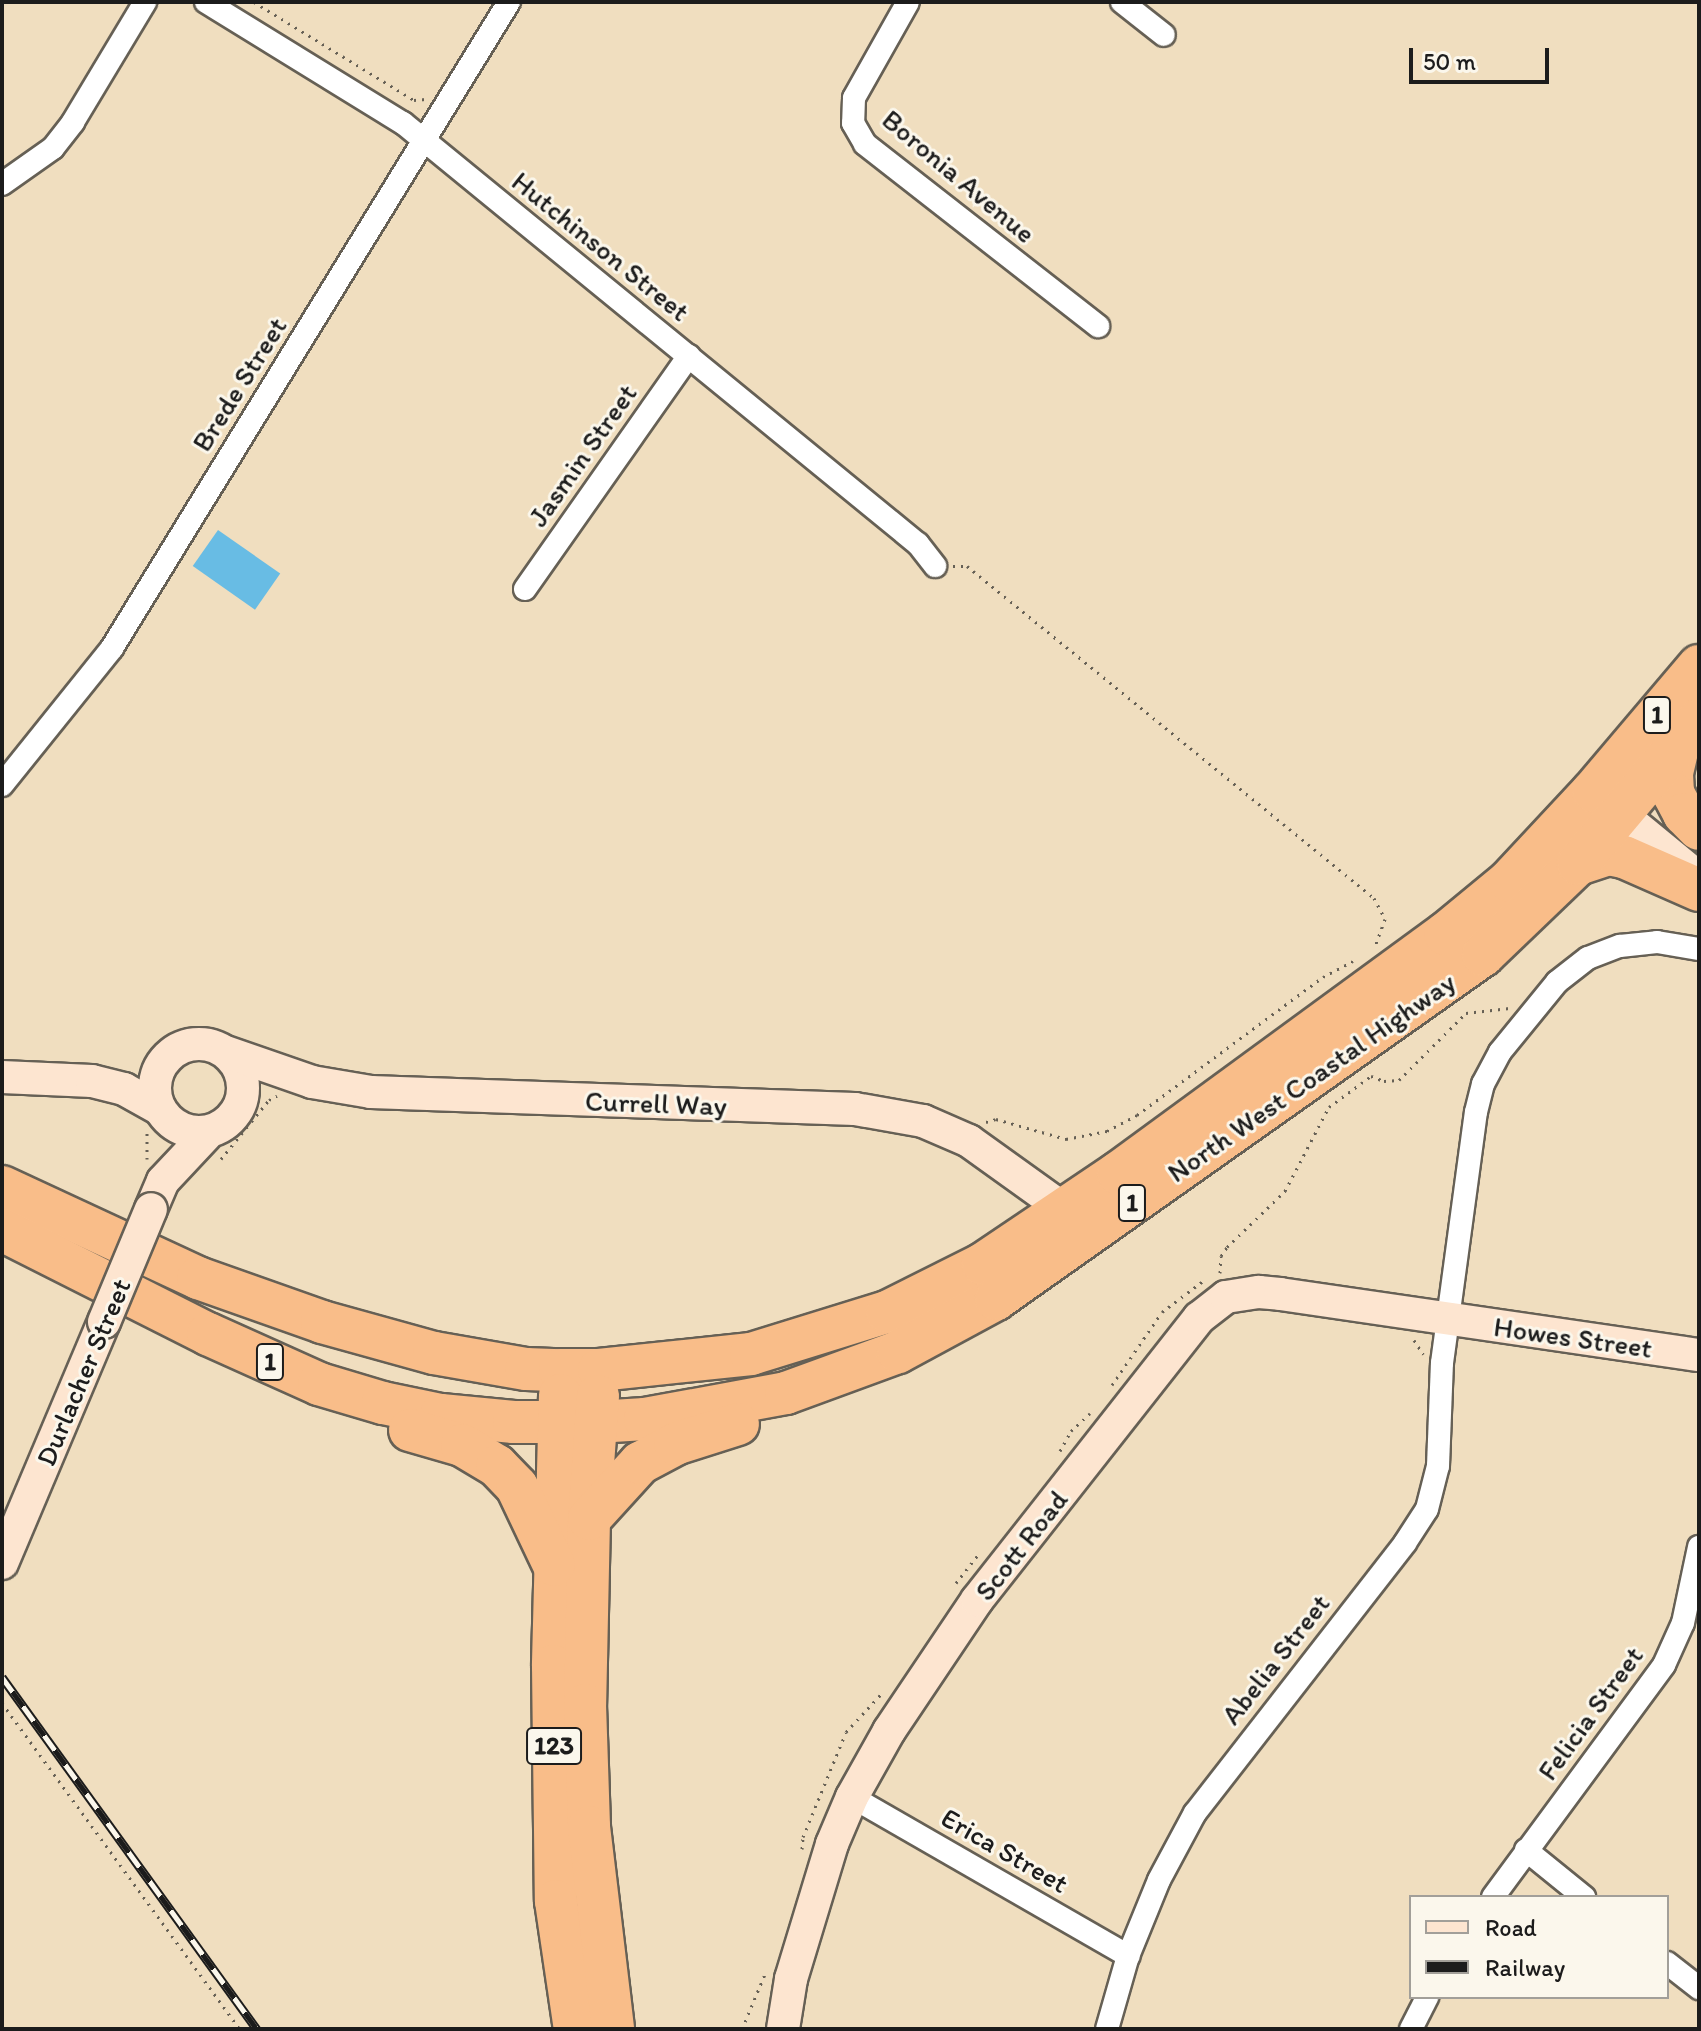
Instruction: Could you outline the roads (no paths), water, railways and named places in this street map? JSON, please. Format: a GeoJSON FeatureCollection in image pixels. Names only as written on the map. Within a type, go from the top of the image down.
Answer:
{"type":"FeatureCollection","features":[{"type":"Feature","properties":{"kind":"highway","name":"North West Coastal Highway"},"geometry":{"type":"LineString","coordinates":[[2,1230],[208,1334],[319,1384],[383,1403],[441,1415],[514,1422],[578,1422],[645,1419],[786,1393],[898,1352],[996,1299],[1483,955],[1578,864],[1619,789],[1699,666]]}},
{"type":"Feature","properties":{"kind":"highway","name":"North West Coastal Highway"},"geometry":{"type":"LineString","coordinates":[[2,1187],[198,1278],[322,1322],[434,1353],[526,1369],[580,1370],[751,1354],[887,1312],[983,1264],[1065,1210],[1445,934],[1688,734]]}},
{"type":"Feature","properties":{"kind":"highway"},"geometry":{"type":"LineString","coordinates":[[1688,734],[1672,774],[1673,793],[1684,814],[1699,831]]}},
{"type":"Feature","properties":{"kind":"highway"},"geometry":{"type":"LineString","coordinates":[[1578,864],[1608,854],[1624,857],[1699,890]]}},
{"type":"Feature","properties":{"kind":"highway","name":"123"},"geometry":{"type":"LineString","coordinates":[[575,2029],[556,1901],[553,1666],[556,1569],[578,1422],[580,1370]]}},
{"type":"Feature","properties":{"kind":"highway"},"geometry":{"type":"LineString","coordinates":[[319,1384],[379,1421],[462,1445],[497,1466],[517,1487],[556,1569]]}},
{"type":"Feature","properties":{"kind":"highway"},"geometry":{"type":"LineString","coordinates":[[589,1519],[640,1463],[675,1444],[763,1414],[786,1393]]}},
{"type":"Feature","properties":{"kind":"highway","name":"123"},"geometry":{"type":"LineString","coordinates":[[578,1422],[589,1519],[585,1705],[589,1827],[613,2029]]}},
{"type":"Feature","properties":{"kind":"street"},"geometry":{"type":"LineString","coordinates":[[2,184],[60,139],[145,2]]}},
{"type":"Feature","properties":{"kind":"street","name":"Hutchinson Street"},"geometry":{"type":"LineString","coordinates":[[206,2],[403,123],[918,544],[935,566]]}},
{"type":"Feature","properties":{"kind":"street","name":"Brede Street"},"geometry":{"type":"LineString","coordinates":[[2,785],[112,648],[509,2]]}},
{"type":"Feature","properties":{"kind":"street","name":"Boronia Avenue"},"geometry":{"type":"LineString","coordinates":[[908,2],[854,98],[853,123],[865,144],[1098,326]]}},
{"type":"Feature","properties":{"kind":"street"},"geometry":{"type":"LineString","coordinates":[[1122,2],[1164,35]]}},
{"type":"Feature","properties":{"kind":"street","name":"Jasmin Street"},"geometry":{"type":"LineString","coordinates":[[525,589],[689,356]]}},
{"type":"Feature","properties":{"kind":"street"},"geometry":{"type":"LineString","coordinates":[[1619,789],[1699,831]]}},
{"type":"Feature","properties":{"kind":"street"},"geometry":{"type":"LineString","coordinates":[[1619,789],[1699,878]]}},
{"type":"Feature","properties":{"kind":"street","name":"Abelia Street"},"geometry":{"type":"LineString","coordinates":[[1107,2029],[1128,1956],[1159,1880],[1195,1813],[1405,1543],[1427,1509],[1438,1466],[1447,1318],[1476,1112],[1483,1084],[1500,1052],[1557,982],[1588,958],[1620,946],[1657,942],[1699,949]]}},
{"type":"Feature","properties":{"kind":"street"},"geometry":{"type":"LineString","coordinates":[[2,1077],[92,1081],[124,1089],[157,1118],[184,1130],[209,1132],[231,1119],[243,1097],[241,1073],[226,1052],[203,1043],[178,1048],[92,1081]]}},
{"type":"Feature","properties":{"kind":"street"},"geometry":{"type":"LineString","coordinates":[[157,1118],[155,1078],[160,1066],[178,1048]]}},
{"type":"Feature","properties":{"kind":"street","name":"Currell Way"},"geometry":{"type":"LineString","coordinates":[[226,1052],[312,1082],[371,1092],[855,1109],[909,1119],[969,1141],[1065,1210]]}},
{"type":"Feature","properties":{"kind":"street","name":"Durlacher Street"},"geometry":{"type":"LineString","coordinates":[[157,1118],[157,1195]]}},
{"type":"Feature","properties":{"kind":"street","name":"Durlacher Street"},"geometry":{"type":"LineString","coordinates":[[4,1558],[157,1195],[209,1132]]}},
{"type":"Feature","properties":{"kind":"street","name":"Scott Road"},"geometry":{"type":"LineString","coordinates":[[783,2029],[791,1979],[832,1844],[852,1797],[889,1731],[977,1600],[1199,1318],[1226,1297],[1259,1292],[1447,1318]]}},
{"type":"Feature","properties":{"kind":"street","name":"Howes Street"},"geometry":{"type":"LineString","coordinates":[[1447,1318],[1699,1355]]}},
{"type":"Feature","properties":{"kind":"street","name":"Felicia Street"},"geometry":{"type":"LineString","coordinates":[[1494,1895],[1664,1665],[1683,1623],[1699,1547]]}},
{"type":"Feature","properties":{"kind":"street","name":"Erica Street"},"geometry":{"type":"LineString","coordinates":[[852,1797],[1128,1956]]}},
{"type":"Feature","properties":{"kind":"street"},"geometry":{"type":"LineString","coordinates":[[1526,1850],[1582,1895]]}},
{"type":"Feature","properties":{"kind":"street"},"geometry":{"type":"LineString","coordinates":[[1669,1965],[1699,1988]]}},
{"type":"Feature","properties":{"kind":"street"},"geometry":{"type":"LineString","coordinates":[[1411,2029],[1426,1999]]}},
{"type":"Feature","properties":{"kind":"water"},"geometry":{"type":"Polygon","coordinates":[[[218,530],[280,574],[255,610],[193,566],[218,530]]]}},
{"type":"Feature","properties":{"kind":"railway"},"geometry":{"type":"LineString","coordinates":[[2,1677],[257,2029]]}}]}
